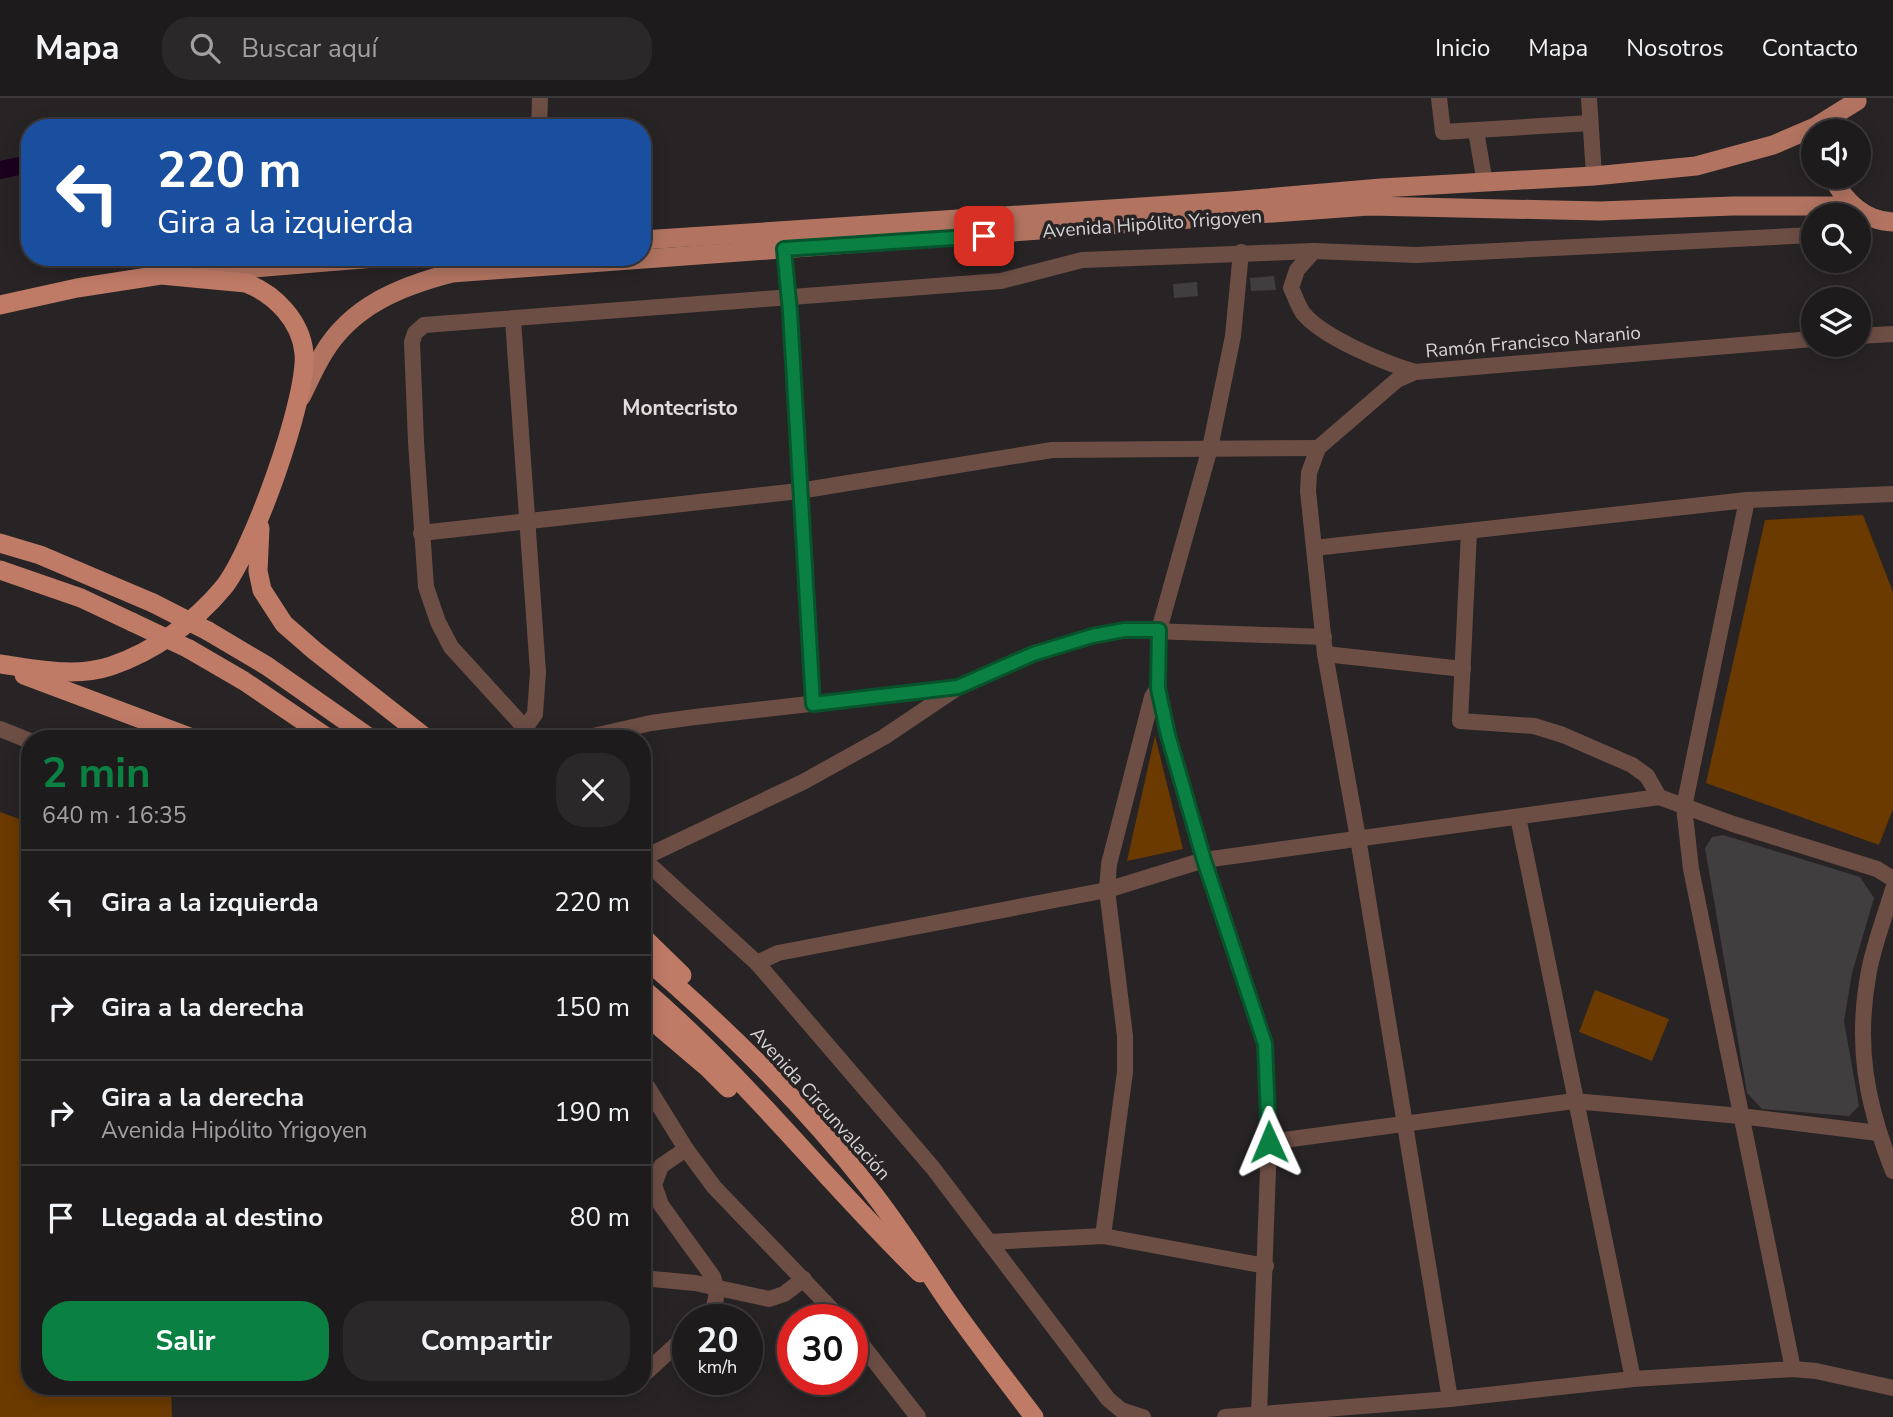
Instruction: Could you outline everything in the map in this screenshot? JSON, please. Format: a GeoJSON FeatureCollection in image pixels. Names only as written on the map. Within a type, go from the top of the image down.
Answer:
{"type":"FeatureCollection","features":[{"type":"Feature","properties":{"kind":"highway"},"geometry":{"type":"LineString","coordinates":[[0,305],[77,288],[161,275],[246,283],[276,300],[290,317],[304,351],[299,401],[262,510],[226,584],[209,604],[174,633],[144,652],[109,667],[71,673],[0,665]]}},
{"type":"Feature","properties":{"kind":"highway"},"geometry":{"type":"LineString","coordinates":[[262,510],[257,571],[262,590],[272,608],[284,624],[314,652],[416,730]]}},
{"type":"Feature","properties":{"kind":"highway"},"geometry":{"type":"LineString","coordinates":[[0,543],[40,555],[153,603],[208,631],[267,666],[359,730]]}},
{"type":"Feature","properties":{"kind":"highway"},"geometry":{"type":"LineString","coordinates":[[0,570],[81,598],[189,649],[244,681],[316,730]]}},
{"type":"Feature","properties":{"kind":"highway"},"geometry":{"type":"LineString","coordinates":[[0,665],[170,730]]}},
{"type":"Feature","properties":{"kind":"highway"},"geometry":{"type":"LineString","coordinates":[[651,945],[743,1040],[813,1122]]}},
{"type":"Feature","properties":{"kind":"highway","name":"Avenida Circunvalación"},"geometry":{"type":"LineString","coordinates":[[651,964],[732,1038],[813,1122],[904,1234],[946,1299],[1034,1417]]}},
{"type":"Feature","properties":{"kind":"highway","name":"Avenida Circunvalación"},"geometry":{"type":"LineString","coordinates":[[651,996],[711,1051],[946,1299]]}},
{"type":"Feature","properties":{"kind":"highway"},"geometry":{"type":"LineString","coordinates":[[651,1020],[708,1068],[812,1172],[862,1212]]}},
{"type":"Feature","properties":{"kind":"main road"},"geometry":{"type":"LineString","coordinates":[[1841,119],[1860,100]]}},
{"type":"Feature","properties":{"kind":"main road","name":"Avenida Hipólito Yrigoyen"},"geometry":{"type":"LineString","coordinates":[[651,239],[1231,201],[1381,188],[1594,176],[1696,166],[1773,145],[1815,127],[1860,100]]}},
{"type":"Feature","properties":{"kind":"main road"},"geometry":{"type":"LineString","coordinates":[[1839,189],[1850,203]]}},
{"type":"Feature","properties":{"kind":"main road","name":"Avenida Hipólito Yrigoyen"},"geometry":{"type":"LineString","coordinates":[[651,259],[1369,206],[1600,211],[1801,206]]}},
{"type":"Feature","properties":{"kind":"main road"},"geometry":{"type":"LineString","coordinates":[[1871,222],[1893,222]]}},
{"type":"Feature","properties":{"kind":"main road"},"geometry":{"type":"LineString","coordinates":[[161,275],[274,266]]}},
{"type":"Feature","properties":{"kind":"main road","name":"Avenida Hipólito Yrigoyen"},"geometry":{"type":"LineString","coordinates":[[299,401],[324,353],[339,332],[368,306],[392,292],[452,273],[549,266]]}},
{"type":"Feature","properties":{"kind":"street"},"geometry":{"type":"LineString","coordinates":[[540,98],[540,119]]}},
{"type":"Feature","properties":{"kind":"street"},"geometry":{"type":"LineString","coordinates":[[1439,98],[1443,132],[1590,123]]}},
{"type":"Feature","properties":{"kind":"street"},"geometry":{"type":"LineString","coordinates":[[1589,98],[1594,176]]}},
{"type":"Feature","properties":{"kind":"street"},"geometry":{"type":"LineString","coordinates":[[1476,131],[1485,183]]}},
{"type":"Feature","properties":{"kind":"street"},"geometry":{"type":"LineString","coordinates":[[526,730],[451,647],[438,622],[426,587],[412,354],[415,333],[424,326],[1001,281],[1082,260],[1241,252],[1314,251],[1416,255],[1801,236]]}},
{"type":"Feature","properties":{"kind":"street"},"geometry":{"type":"LineString","coordinates":[[784,249],[813,704]]}},
{"type":"Feature","properties":{"kind":"street","name":"Ramón Francisco Naranio"},"geometry":{"type":"LineString","coordinates":[[1314,251],[1297,270],[1291,288],[1301,311],[1316,326],[1391,365],[1415,372],[1801,340]]}},
{"type":"Feature","properties":{"kind":"street"},"geometry":{"type":"LineString","coordinates":[[1241,252],[1233,336],[1210,448],[1159,630],[1158,688],[1168,735],[1204,860],[1265,1044],[1269,1142],[1259,1415]]}},
{"type":"Feature","properties":{"kind":"street"},"geometry":{"type":"LineString","coordinates":[[513,320],[538,671],[535,714],[530,730]]}},
{"type":"Feature","properties":{"kind":"street"},"geometry":{"type":"LineString","coordinates":[[1871,335],[1893,334]]}},
{"type":"Feature","properties":{"kind":"street"},"geometry":{"type":"LineString","coordinates":[[1415,372],[1397,380],[1318,447],[1309,473],[1308,491],[1325,654],[1450,1399]]}},
{"type":"Feature","properties":{"kind":"street"},"geometry":{"type":"LineString","coordinates":[[421,533],[799,491],[1052,450],[1318,447]]}},
{"type":"Feature","properties":{"kind":"street"},"geometry":{"type":"LineString","coordinates":[[1314,548],[1747,500],[1893,494]]}},
{"type":"Feature","properties":{"kind":"street"},"geometry":{"type":"LineString","coordinates":[[1747,500],[1684,807],[1691,869],[1793,1369]]}},
{"type":"Feature","properties":{"kind":"street"},"geometry":{"type":"LineString","coordinates":[[1469,532],[1460,721],[1534,726],[1563,736],[1632,765],[1647,776],[1659,797]]}},
{"type":"Feature","properties":{"kind":"street"},"geometry":{"type":"LineString","coordinates":[[651,854],[803,782],[884,737],[958,687],[1033,654],[1092,636],[1124,630],[1324,637]]}},
{"type":"Feature","properties":{"kind":"street"},"geometry":{"type":"LineString","coordinates":[[1325,654],[1463,669]]}},
{"type":"Feature","properties":{"kind":"street"},"geometry":{"type":"LineString","coordinates":[[623,730],[662,722],[958,687]]}},
{"type":"Feature","properties":{"kind":"street"},"geometry":{"type":"LineString","coordinates":[[1103,1236],[1125,1072],[1125,1036],[1107,890],[1112,851],[1152,697],[1158,688]]}},
{"type":"Feature","properties":{"kind":"street"},"geometry":{"type":"LineString","coordinates":[[0,729],[21,737]]}},
{"type":"Feature","properties":{"kind":"street"},"geometry":{"type":"LineString","coordinates":[[757,963],[778,953],[1107,890],[1204,860],[1659,797],[1877,869],[1893,879]]}},
{"type":"Feature","properties":{"kind":"street"},"geometry":{"type":"LineString","coordinates":[[1518,817],[1633,1379]]}},
{"type":"Feature","properties":{"kind":"street"},"geometry":{"type":"LineString","coordinates":[[651,865],[757,963],[933,1168],[1108,1399],[1121,1409],[1143,1417]]}},
{"type":"Feature","properties":{"kind":"street"},"geometry":{"type":"LineString","coordinates":[[1893,889],[1869,968],[1864,1002],[1863,1059],[1866,1087],[1878,1133],[1893,1171]]}},
{"type":"Feature","properties":{"kind":"street"},"geometry":{"type":"LineString","coordinates":[[651,1093],[714,1187],[827,1304]]}},
{"type":"Feature","properties":{"kind":"street"},"geometry":{"type":"LineString","coordinates":[[1269,1142],[1574,1101],[1740,1116],[1878,1133]]}},
{"type":"Feature","properties":{"kind":"street"},"geometry":{"type":"LineString","coordinates":[[686,1149],[661,1166],[654,1185],[661,1205],[713,1277],[717,1289],[715,1304]]}},
{"type":"Feature","properties":{"kind":"street"},"geometry":{"type":"LineString","coordinates":[[989,1242],[1103,1236],[1266,1266]]}},
{"type":"Feature","properties":{"kind":"street"},"geometry":{"type":"LineString","coordinates":[[651,1279],[695,1283],[769,1298],[784,1294],[804,1279]]}},
{"type":"Feature","properties":{"kind":"street"},"geometry":{"type":"LineString","coordinates":[[651,1368],[672,1349]]}},
{"type":"Feature","properties":{"kind":"street"},"geometry":{"type":"LineString","coordinates":[[868,1352],[919,1417]]}},
{"type":"Feature","properties":{"kind":"street"},"geometry":{"type":"LineString","coordinates":[[1225,1417],[1450,1399],[1633,1379],[1793,1369],[1816,1371],[1893,1388]]}},
{"type":"Feature","properties":{"kind":"shaded area"},"geometry":{"type":"Polygon","coordinates":[[[1863,515],[1893,592],[1893,809],[1879,845],[1706,783],[1765,520],[1863,515]]]}},
{"type":"Feature","properties":{"kind":"shaded area"},"geometry":{"type":"Polygon","coordinates":[[[1155,736],[1183,849],[1127,861],[1155,736]]]}},
{"type":"Feature","properties":{"kind":"shaded area"},"geometry":{"type":"Polygon","coordinates":[[[0,812],[21,820],[21,1395],[171,1395],[172,1417],[0,1417],[0,812]]]}},
{"type":"Feature","properties":{"kind":"shaded area"},"geometry":{"type":"Polygon","coordinates":[[[1595,990],[1669,1019],[1652,1061],[1579,1032],[1595,990]]]}},
{"type":"Feature","properties":{"kind":"building"},"geometry":{"type":"Polygon","coordinates":[[[1274,276],[1276,290],[1251,291],[1250,278],[1274,276]]]}},
{"type":"Feature","properties":{"kind":"building"},"geometry":{"type":"Polygon","coordinates":[[[1197,282],[1198,296],[1174,298],[1173,284],[1197,282]]]}},
{"type":"Feature","properties":{"kind":"building"},"geometry":{"type":"Polygon","coordinates":[[[1723,835],[1860,877],[1874,898],[1852,973],[1844,1021],[1859,1106],[1849,1116],[1762,1109],[1747,1093],[1705,848],[1712,837],[1723,835]]]}},
{"type":"Feature","properties":{"kind":"waterway"},"geometry":{"type":"LineString","coordinates":[[0,170],[21,166]]}},
{"type":"Feature","properties":{"kind":"district","name":"Montecristo"},"geometry":{"type":"Point","coordinates":[680,408]}},
{"type":"Feature","properties":{"kind":"route"},"geometry":{"type":"LineString","coordinates":[[984,236],[784,249],[813,704],[958,687],[1033,654],[1092,636],[1124,630],[1159,630],[1158,688],[1168,735],[1204,860],[1265,1044],[1269,1142]]}}]}
